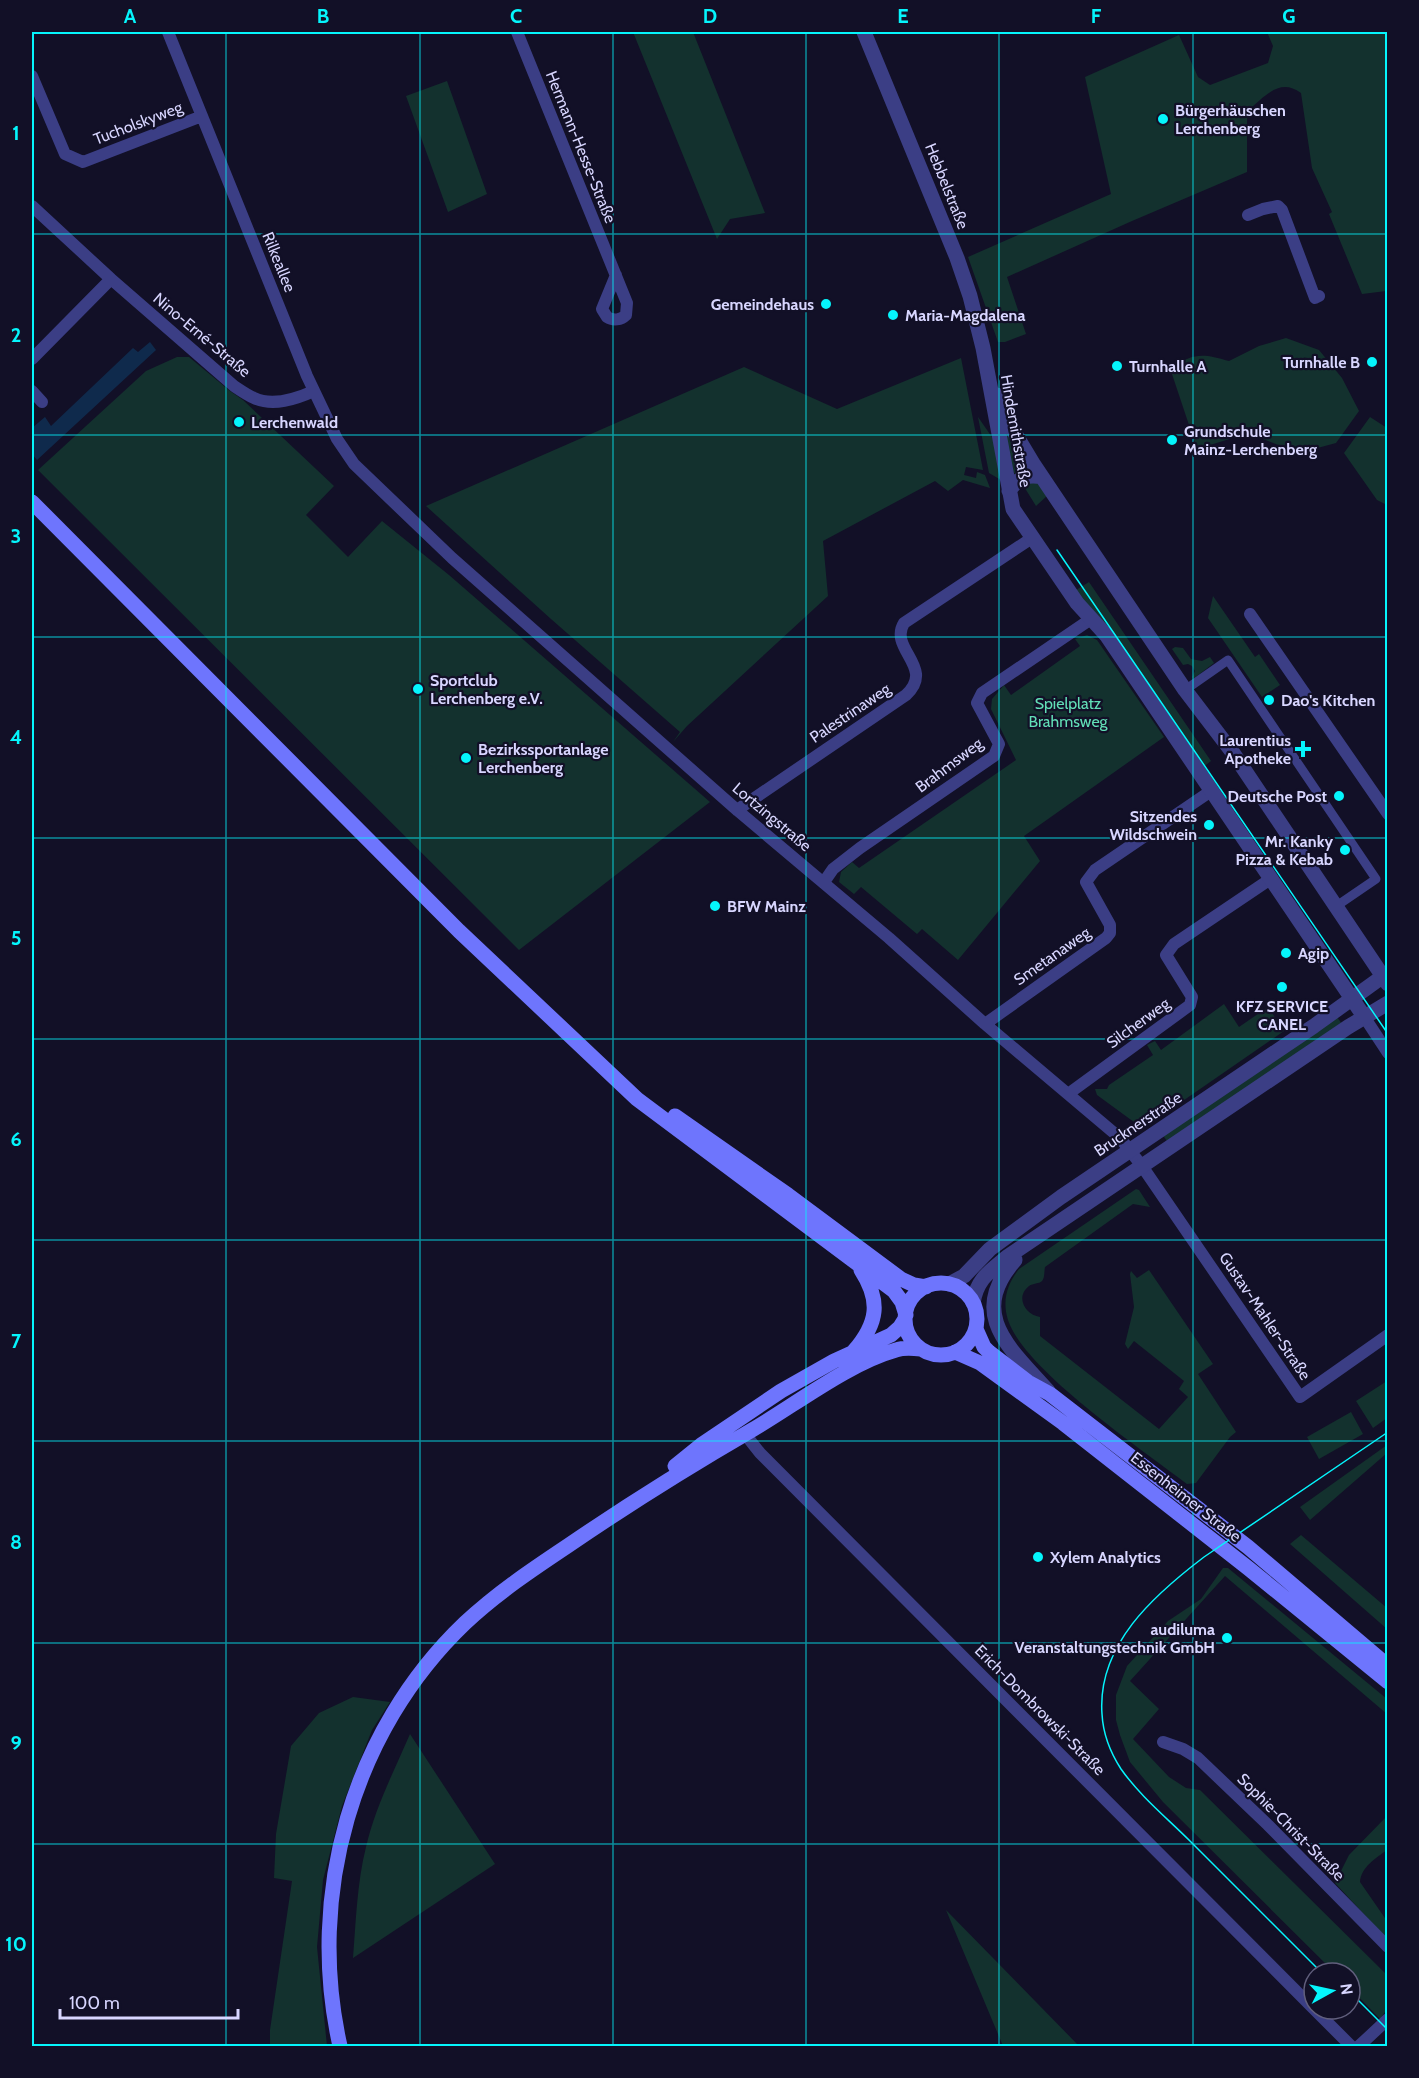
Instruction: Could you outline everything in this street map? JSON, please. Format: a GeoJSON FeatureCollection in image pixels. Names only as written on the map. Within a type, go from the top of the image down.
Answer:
{"type":"FeatureCollection","features":[{"type":"Feature","properties":{"kind":"main road"},"geometry":{"type":"LineString","coordinates":[[32,502],[459,931],[637,1099],[899,1296],[909,1336],[921,1349]]}},
{"type":"Feature","properties":{"kind":"main road"},"geometry":{"type":"LineString","coordinates":[[587,1053],[788,1195],[901,1280],[926,1287]]}},
{"type":"Feature","properties":{"kind":"main road"},"geometry":{"type":"LineString","coordinates":[[852,1353],[868,1333],[873,1322],[874,1308],[871,1289],[856,1262]]}},
{"type":"Feature","properties":{"kind":"main road"},"geometry":{"type":"LineString","coordinates":[[340,2046],[330,1990],[328,1957],[334,1876],[346,1821],[356,1791],[380,1736],[419,1676],[465,1624],[513,1584],[627,1506],[819,1388],[870,1360],[897,1349],[921,1349],[938,1355],[956,1352],[968,1343],[976,1329],[976,1311],[973,1303],[963,1291],[949,1284],[941,1283],[926,1287],[914,1296],[906,1317],[891,1335],[782,1390],[701,1445],[627,1506]]}},
{"type":"Feature","properties":{"kind":"main road","name":"Essenheimer Straße"},"geometry":{"type":"LineString","coordinates":[[976,1329],[984,1347],[989,1352],[1028,1382],[1050,1394],[1239,1539],[1388,1666]]}},
{"type":"Feature","properties":{"kind":"main road","name":"Essenheimer Straße"},"geometry":{"type":"LineString","coordinates":[[956,1352],[981,1363],[1063,1423],[1248,1568],[1388,1682]]}},
{"type":"Feature","properties":{"kind":"street","name":"Rilkeallee"},"geometry":{"type":"LineString","coordinates":[[168,32],[314,391],[345,452],[354,464],[382,490]]}},
{"type":"Feature","properties":{"kind":"street","name":"Hermann-Hesse-Straße"},"geometry":{"type":"LineString","coordinates":[[517,32],[615,275]]}},
{"type":"Feature","properties":{"kind":"street","name":"Hebbelstraße"},"geometry":{"type":"LineString","coordinates":[[864,32],[957,258],[970,296],[985,358]]}},
{"type":"Feature","properties":{"kind":"street","name":"Tucholskyweg"},"geometry":{"type":"LineString","coordinates":[[32,76],[65,154],[83,162],[202,116]]}},
{"type":"Feature","properties":{"kind":"street"},"geometry":{"type":"LineString","coordinates":[[1248,215],[1278,206],[1282,210],[1315,298],[1319,296]]}},
{"type":"Feature","properties":{"kind":"street","name":"Nino-Erné-Straße"},"geometry":{"type":"LineString","coordinates":[[32,207],[234,386],[255,399],[273,402],[288,400],[314,391]]}},
{"type":"Feature","properties":{"kind":"street"},"geometry":{"type":"LineString","coordinates":[[32,359],[111,279]]}},
{"type":"Feature","properties":{"kind":"street","name":"Hindemithstraße"},"geometry":{"type":"LineString","coordinates":[[985,358],[1010,425],[1042,477],[1185,690],[1233,753],[1386,980],[1351,999]]}},
{"type":"Feature","properties":{"kind":"street","name":"Hindemithstraße"},"geometry":{"type":"LineString","coordinates":[[985,358],[1013,508],[1077,603],[1107,636],[1388,1053]]}},
{"type":"Feature","properties":{"kind":"street"},"geometry":{"type":"LineString","coordinates":[[32,392],[42,402]]}},
{"type":"Feature","properties":{"kind":"street"},"geometry":{"type":"LineString","coordinates":[[1009,491],[1022,478],[1042,477]]}},
{"type":"Feature","properties":{"kind":"street","name":"Lortzingstraße"},"geometry":{"type":"LineString","coordinates":[[382,490],[452,558],[737,810],[824,882],[985,1024],[1120,1138],[1142,1166]]}},
{"type":"Feature","properties":{"kind":"street","name":"Palestrinaweg"},"geometry":{"type":"LineString","coordinates":[[737,810],[915,687],[916,670],[900,637],[900,630],[904,623],[1032,537]]}},
{"type":"Feature","properties":{"kind":"street"},"geometry":{"type":"LineString","coordinates":[[1250,614],[1388,814]]}},
{"type":"Feature","properties":{"kind":"street","name":"Brahmsweg"},"geometry":{"type":"LineString","coordinates":[[824,882],[833,869],[860,848],[994,756],[999,744],[977,703],[982,693],[1091,619]]}},
{"type":"Feature","properties":{"kind":"street"},"geometry":{"type":"LineString","coordinates":[[1185,690],[1228,660],[1376,879],[1335,907]]}},
{"type":"Feature","properties":{"kind":"street","name":"Smetanaweg"},"geometry":{"type":"LineString","coordinates":[[985,1024],[1110,933],[1110,925],[1086,882],[1095,870],[1211,791]]}},
{"type":"Feature","properties":{"kind":"street","name":"Silcherweg"},"geometry":{"type":"LineString","coordinates":[[1068,1094],[1190,1005],[1192,997],[1166,955],[1174,944],[1272,878]]}},
{"type":"Feature","properties":{"kind":"street","name":"Brucknerstraße"},"geometry":{"type":"LineString","coordinates":[[949,1284],[964,1276],[990,1249],[1061,1197],[1351,999]]}},
{"type":"Feature","properties":{"kind":"street"},"geometry":{"type":"LineString","coordinates":[[973,1303],[976,1288],[981,1279],[1007,1257],[1338,1033],[1388,1003]]}},
{"type":"Feature","properties":{"kind":"street","name":"Gustav-Mahler-Straße"},"geometry":{"type":"LineString","coordinates":[[1142,1166],[1300,1397],[1388,1335]]}},
{"type":"Feature","properties":{"kind":"street"},"geometry":{"type":"LineString","coordinates":[[1044,1233],[1020,1254],[1001,1276],[996,1290],[994,1314],[998,1328],[1008,1346],[1050,1394]]}},
{"type":"Feature","properties":{"kind":"street","name":"Erich-Dombrowski-Straße"},"geometry":{"type":"LineString","coordinates":[[744,1434],[760,1453],[1302,1997]]}},
{"type":"Feature","properties":{"kind":"street","name":"Sophie-Christ-Straße"},"geometry":{"type":"LineString","coordinates":[[1163,1742],[1183,1749],[1198,1758],[1268,1825],[1388,1947]]}},
{"type":"Feature","properties":{"kind":"street"},"geometry":{"type":"LineString","coordinates":[[1359,2046],[1388,2019]]}},
{"type":"Feature","properties":{"kind":"street","name":"Erich-Dombrowski-Straße"},"geometry":{"type":"LineString","coordinates":[[1326,2021],[1352,2046]]}},
{"type":"Feature","properties":{"kind":"green space"},"geometry":{"type":"Polygon","coordinates":[[[633,32],[693,32],[765,213],[730,219],[717,239],[633,32]]]}},
{"type":"Feature","properties":{"kind":"green space"},"geometry":{"type":"Polygon","coordinates":[[[1267,32],[1387,32],[1387,293],[1386,291],[1362,294],[1329,214],[1332,212],[1312,168],[1301,93],[1286,87],[1272,91],[1247,111],[1247,172],[1007,277],[1026,334],[1005,342],[998,342],[968,257],[1111,194],[1085,77],[1179,35],[1198,77],[1210,85],[1268,63],[1273,46],[1267,32]]]}},
{"type":"Feature","properties":{"kind":"green space"},"geometry":{"type":"Polygon","coordinates":[[[447,81],[487,194],[448,212],[406,96],[447,81]]]}},
{"type":"Feature","properties":{"kind":"green space"},"geometry":{"type":"Polygon","coordinates":[[[1286,338],[1319,350],[1342,378],[1359,411],[1336,443],[1299,453],[1263,439],[1236,437],[1197,449],[1170,368],[1186,359],[1198,356],[1229,361],[1259,346],[1286,338]]]}},
{"type":"Feature","properties":{"kind":"green space","name":"Sportclub Lerchenberg e.V."},"geometry":{"type":"Polygon","coordinates":[[[177,357],[189,357],[243,400],[334,486],[306,515],[348,557],[382,521],[449,575],[710,802],[519,950],[38,470],[146,371],[177,357]]]}},
{"type":"Feature","properties":{"kind":"green space"},"geometry":{"type":"Polygon","coordinates":[[[961,358],[983,470],[966,467],[964,475],[976,478],[977,472],[985,475],[990,488],[963,480],[948,491],[935,481],[823,541],[828,596],[687,726],[673,742],[680,732],[426,506],[744,367],[837,409],[961,358]]]}},
{"type":"Feature","properties":{"kind":"green space"},"geometry":{"type":"Polygon","coordinates":[[[978,417],[994,440],[1001,480],[989,473],[978,417]]]}},
{"type":"Feature","properties":{"kind":"green space"},"geometry":{"type":"Polygon","coordinates":[[[1370,417],[1387,428],[1387,505],[1377,500],[1344,453],[1370,417]]]}},
{"type":"Feature","properties":{"kind":"green space"},"geometry":{"type":"Polygon","coordinates":[[[1003,424],[1029,468],[1015,474],[1010,466],[1003,424]]]}},
{"type":"Feature","properties":{"kind":"green space"},"geometry":{"type":"Polygon","coordinates":[[[1038,483],[1048,495],[1036,506],[1023,485],[1038,483]]]}},
{"type":"Feature","properties":{"kind":"green space"},"geometry":{"type":"Polygon","coordinates":[[[1089,582],[1211,761],[1202,768],[1076,590],[1089,582]]]}},
{"type":"Feature","properties":{"kind":"green space"},"geometry":{"type":"Polygon","coordinates":[[[1213,596],[1255,657],[1259,654],[1280,685],[1262,697],[1208,618],[1213,596]]]}},
{"type":"Feature","properties":{"kind":"green space","name":"Spielplatz Brahmsweg"},"geometry":{"type":"Polygon","coordinates":[[[1087,635],[1097,640],[1164,737],[1024,836],[1040,861],[958,960],[922,929],[917,934],[861,887],[854,894],[839,882],[841,872],[852,862],[859,868],[1016,760],[991,709],[992,699],[1004,685],[1011,695],[1080,646],[1075,639],[1087,635]]]}},
{"type":"Feature","properties":{"kind":"green space"},"geometry":{"type":"Polygon","coordinates":[[[1183,648],[1191,659],[1202,661],[1210,657],[1214,663],[1193,679],[1195,671],[1188,664],[1183,665],[1172,649],[1183,648]]]}},
{"type":"Feature","properties":{"kind":"green space"},"geometry":{"type":"Polygon","coordinates":[[[1224,1004],[1239,1027],[1268,1007],[1284,1031],[1148,1125],[1138,1125],[1097,1095],[1095,1089],[1107,1089],[1109,1085],[1153,1055],[1147,1045],[1155,1041],[1161,1050],[1224,1004]]]}},
{"type":"Feature","properties":{"kind":"green space"},"geometry":{"type":"Polygon","coordinates":[[[1337,1017],[1342,1024],[1169,1144],[1162,1134],[1337,1017]]]}},
{"type":"Feature","properties":{"kind":"green space"},"geometry":{"type":"Polygon","coordinates":[[[1136,1189],[1150,1207],[1133,1204],[1045,1267],[1043,1280],[1029,1286],[1022,1300],[1030,1313],[1040,1317],[1040,1336],[1159,1429],[1188,1397],[1179,1389],[1184,1381],[1134,1341],[1128,1349],[1125,1344],[1134,1307],[1130,1274],[1131,1271],[1137,1278],[1149,1270],[1213,1364],[1198,1374],[1236,1432],[1196,1483],[1187,1484],[1060,1385],[1018,1340],[1006,1313],[1007,1293],[1019,1269],[1136,1189]]]}},
{"type":"Feature","properties":{"kind":"green space"},"geometry":{"type":"Polygon","coordinates":[[[1387,1381],[1387,1418],[1373,1428],[1356,1401],[1387,1381]]]}},
{"type":"Feature","properties":{"kind":"green space"},"geometry":{"type":"Polygon","coordinates":[[[1351,1412],[1363,1434],[1319,1459],[1307,1437],[1351,1412]]]}},
{"type":"Feature","properties":{"kind":"green space"},"geometry":{"type":"Polygon","coordinates":[[[1387,1445],[1387,1453],[1310,1520],[1300,1507],[1387,1445]]]}},
{"type":"Feature","properties":{"kind":"green space"},"geometry":{"type":"Polygon","coordinates":[[[1301,1535],[1387,1608],[1387,1629],[1290,1544],[1301,1535]]]}},
{"type":"Feature","properties":{"kind":"green space"},"geometry":{"type":"Polygon","coordinates":[[[1223,1568],[1228,1568],[1387,1699],[1387,1714],[1225,1576],[1130,1681],[1159,1709],[1133,1739],[1169,1777],[1186,1788],[1200,1790],[1387,1975],[1387,2009],[1380,2019],[1362,2000],[1362,1961],[1323,1961],[1163,1802],[1130,1762],[1116,1720],[1116,1695],[1127,1666],[1168,1621],[1201,1599],[1223,1568]]]}},
{"type":"Feature","properties":{"kind":"green space"},"geometry":{"type":"Polygon","coordinates":[[[353,1697],[390,1702],[372,1730],[342,1806],[323,1880],[317,1947],[327,2046],[270,2046],[270,2030],[292,1881],[274,1878],[276,1834],[291,1746],[319,1713],[353,1697]]]}},
{"type":"Feature","properties":{"kind":"green space"},"geometry":{"type":"Polygon","coordinates":[[[410,1734],[495,1864],[353,1958],[359,1888],[366,1847],[380,1804],[410,1734]]]}},
{"type":"Feature","properties":{"kind":"green space"},"geometry":{"type":"Polygon","coordinates":[[[1387,1816],[1387,1850],[1366,1867],[1360,1882],[1387,1921],[1387,1939],[1335,1883],[1349,1855],[1387,1816]]]}},
{"type":"Feature","properties":{"kind":"green space"},"geometry":{"type":"Polygon","coordinates":[[[946,1910],[1079,2046],[1003,2046],[946,1910]]]}},
{"type":"Feature","properties":{"kind":"water"},"geometry":{"type":"Polygon","coordinates":[[[150,342],[156,350],[37,460],[32,454],[32,428],[45,417],[51,426],[133,348],[138,352],[150,342]]]}},
{"type":"Feature","properties":{"kind":"tram line"},"geometry":{"type":"LineString","coordinates":[[1057,550],[1388,1034]]}},
{"type":"Feature","properties":{"kind":"tram line"},"geometry":{"type":"LineString","coordinates":[[1310,1961],[1128,1779],[1114,1756],[1106,1735],[1102,1714],[1103,1689],[1109,1666],[1119,1644],[1132,1624],[1166,1588],[1204,1557],[1388,1432]]}},
{"type":"Feature","properties":{"kind":"tram line"},"geometry":{"type":"LineString","coordinates":[[1362,2004],[1388,2030]]}},
{"type":"Feature","properties":{"kind":"place","name":"Bürgerhäuschen Lerchenberg"},"geometry":{"type":"Point","coordinates":[1163,119]}},
{"type":"Feature","properties":{"kind":"place","name":"Gemeindehaus"},"geometry":{"type":"Point","coordinates":[826,304]}},
{"type":"Feature","properties":{"kind":"place","name":"Maria-Magdalena"},"geometry":{"type":"Point","coordinates":[893,315]}},
{"type":"Feature","properties":{"kind":"place","name":"Turnhalle B"},"geometry":{"type":"Point","coordinates":[1372,362]}},
{"type":"Feature","properties":{"kind":"place","name":"Turnhalle A"},"geometry":{"type":"Point","coordinates":[1117,366]}},
{"type":"Feature","properties":{"kind":"place","name":"Lerchenwald"},"geometry":{"type":"Point","coordinates":[239,422]}},
{"type":"Feature","properties":{"kind":"place","name":"Grundschule Mainz-Lerchenberg"},"geometry":{"type":"Point","coordinates":[1172,440]}},
{"type":"Feature","properties":{"kind":"place","name":"Sportclub Lerchenberg e.V."},"geometry":{"type":"Point","coordinates":[418,689]}},
{"type":"Feature","properties":{"kind":"place","name":"Dao's Kitchen"},"geometry":{"type":"Point","coordinates":[1269,700]}},
{"type":"Feature","properties":{"kind":"place","name":"Laurentius Apotheke"},"geometry":{"type":"Point","coordinates":[1303,749]}},
{"type":"Feature","properties":{"kind":"place","name":"Bezirkssportanlage Lerchenberg"},"geometry":{"type":"Point","coordinates":[466,758]}},
{"type":"Feature","properties":{"kind":"place","name":"Deutsche Post"},"geometry":{"type":"Point","coordinates":[1339,796]}},
{"type":"Feature","properties":{"kind":"place","name":"Sitzendes Wildschwein"},"geometry":{"type":"Point","coordinates":[1209,825]}},
{"type":"Feature","properties":{"kind":"place","name":"Mr. Kanky Pizza & Kebab"},"geometry":{"type":"Point","coordinates":[1345,850]}},
{"type":"Feature","properties":{"kind":"place","name":"BFW Mainz"},"geometry":{"type":"Point","coordinates":[715,906]}},
{"type":"Feature","properties":{"kind":"place","name":"Agip"},"geometry":{"type":"Point","coordinates":[1286,953]}},
{"type":"Feature","properties":{"kind":"place","name":"KFZ SERVICE CANEL"},"geometry":{"type":"Point","coordinates":[1282,987]}},
{"type":"Feature","properties":{"kind":"place","name":"Xylem Analytics"},"geometry":{"type":"Point","coordinates":[1038,1557]}},
{"type":"Feature","properties":{"kind":"place","name":"audiluma Veranstaltungstechnik GmbH"},"geometry":{"type":"Point","coordinates":[1227,1638]}}]}
